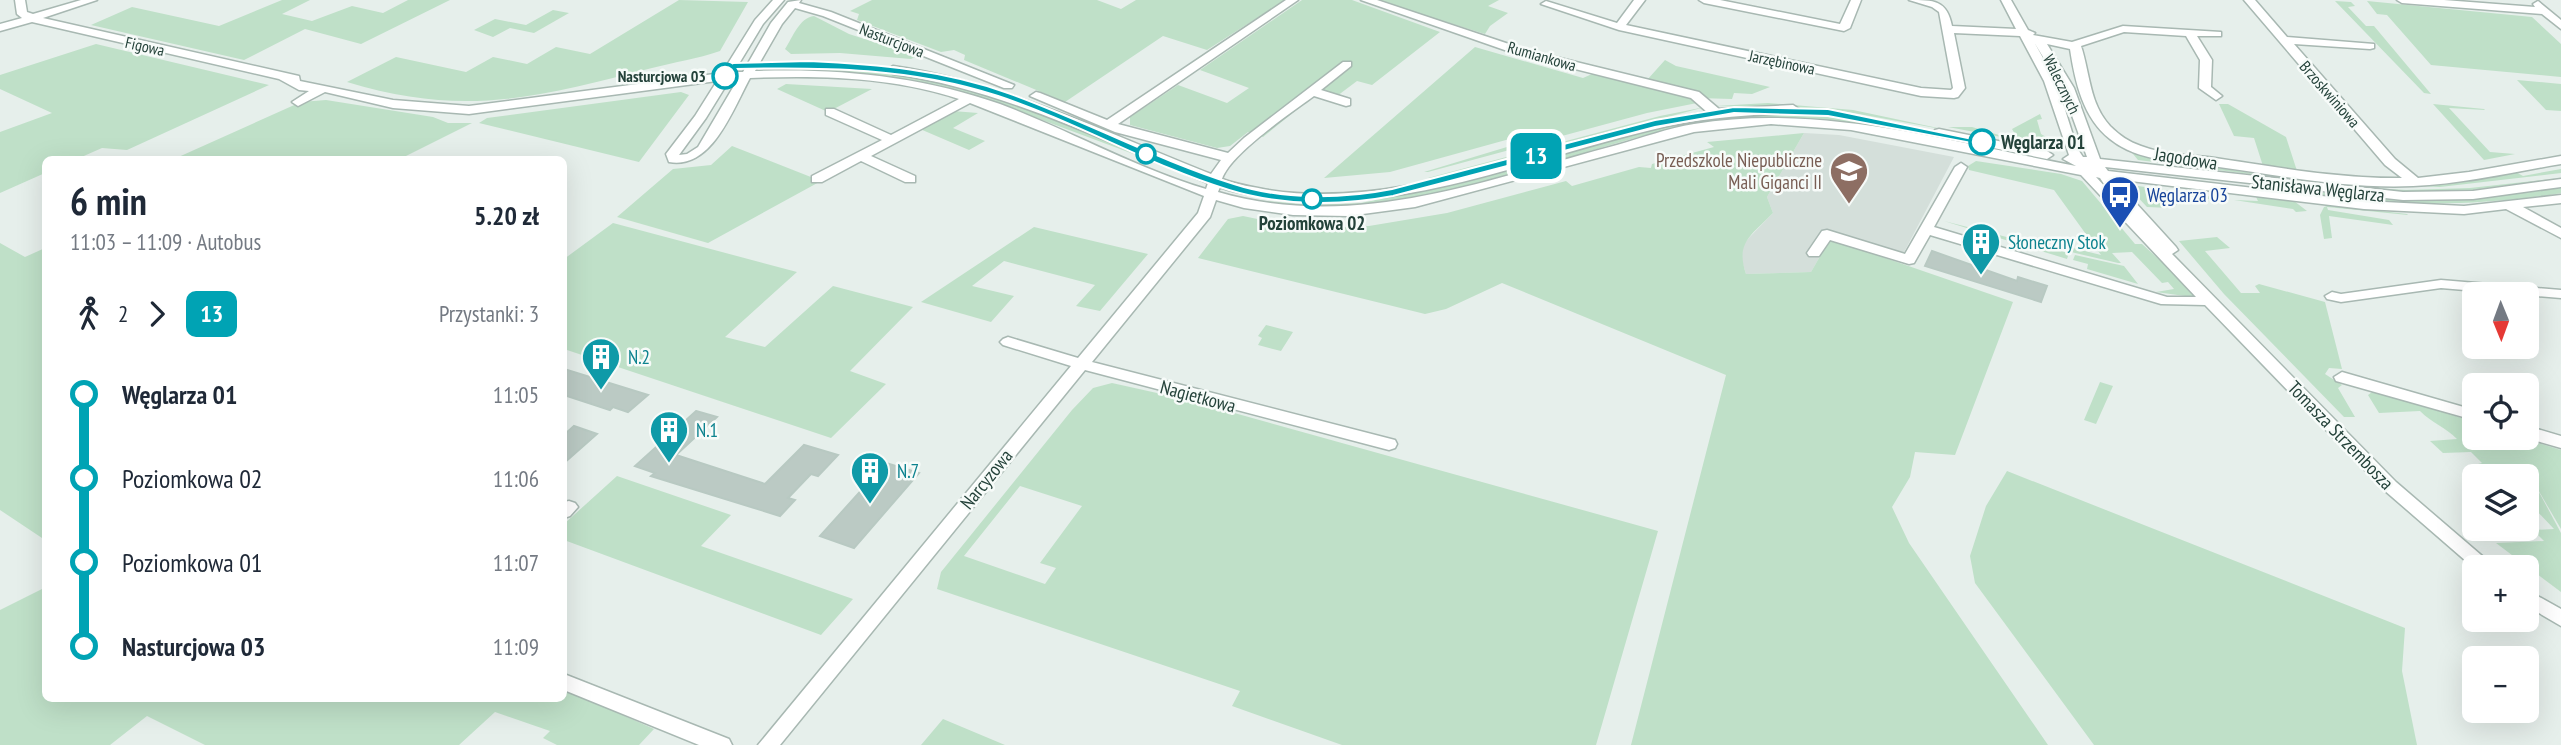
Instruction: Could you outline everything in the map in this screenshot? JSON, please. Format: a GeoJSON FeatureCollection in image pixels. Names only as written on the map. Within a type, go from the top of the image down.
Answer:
{"type":"FeatureCollection","features":[{"type":"Feature","properties":{"kind":"street"},"geometry":{"type":"LineString","coordinates":[[20,0],[22,14],[30,18]]}},
{"type":"Feature","properties":{"kind":"street"},"geometry":{"type":"LineString","coordinates":[[0,28],[92,0]]}},
{"type":"Feature","properties":{"kind":"street"},"geometry":{"type":"LineString","coordinates":[[762,0],[777,1]]}},
{"type":"Feature","properties":{"kind":"street"},"geometry":{"type":"LineString","coordinates":[[1108,125],[1293,0]]}},
{"type":"Feature","properties":{"kind":"street","name":"Rumiankowa"},"geometry":{"type":"LineString","coordinates":[[1366,0],[1523,53],[1695,95],[1715,112]]}},
{"type":"Feature","properties":{"kind":"street"},"geometry":{"type":"LineString","coordinates":[[1619,27],[1640,0]]}},
{"type":"Feature","properties":{"kind":"street"},"geometry":{"type":"LineString","coordinates":[[1704,0],[1844,28],[1856,0]]}},
{"type":"Feature","properties":{"kind":"street","name":"Jarzębinowa"},"geometry":{"type":"LineString","coordinates":[[1546,4],[1619,27],[1940,95],[1954,94],[1959,88],[1943,8],[1914,0]]}},
{"type":"Feature","properties":{"kind":"street","name":"Walecznych"},"geometry":{"type":"LineString","coordinates":[[2007,0],[2068,88],[2090,167]]}},
{"type":"Feature","properties":{"kind":"street","name":"Brzoskwiniowa"},"geometry":{"type":"LineString","coordinates":[[2249,0],[2390,162],[2415,182]]}},
{"type":"Feature","properties":{"kind":"street"},"geometry":{"type":"LineString","coordinates":[[2402,0],[2545,11]]}},
{"type":"Feature","properties":{"kind":"street"},"geometry":{"type":"LineString","coordinates":[[2534,0],[2561,26]]}},
{"type":"Feature","properties":{"kind":"street"},"geometry":{"type":"LineString","coordinates":[[777,1],[760,22],[700,118],[675,150],[673,158],[686,159],[700,153],[749,70],[794,2]]}},
{"type":"Feature","properties":{"kind":"street","name":"Nasturcjowa"},"geometry":{"type":"LineString","coordinates":[[794,2],[1108,125],[1230,158]]}},
{"type":"Feature","properties":{"kind":"street","name":"Figowa"},"geometry":{"type":"LineString","coordinates":[[30,18],[284,78],[299,86],[324,88]]}},
{"type":"Feature","properties":{"kind":"street"},"geometry":{"type":"LineString","coordinates":[[1948,29],[2030,35],[2073,45],[2117,29],[2217,34]]}},
{"type":"Feature","properties":{"kind":"street"},"geometry":{"type":"LineString","coordinates":[[2189,32],[2206,60],[2205,88],[2216,96]]}},
{"type":"Feature","properties":{"kind":"street","name":"Walecznych"},"geometry":{"type":"LineString","coordinates":[[2030,35],[2090,167]]}},
{"type":"Feature","properties":{"kind":"street"},"geometry":{"type":"LineString","coordinates":[[2283,40],[2370,46]]}},
{"type":"Feature","properties":{"kind":"street","name":"Walecznych"},"geometry":{"type":"LineString","coordinates":[[2073,45],[2083,90],[2110,133],[2126,144]]}},
{"type":"Feature","properties":{"kind":"street"},"geometry":{"type":"LineString","coordinates":[[1215,181],[1219,169],[1230,158],[1346,64]]}},
{"type":"Feature","properties":{"kind":"street"},"geometry":{"type":"LineString","coordinates":[[298,102],[324,88],[393,104],[455,110],[513,107],[729,71],[861,66],[955,80],[1003,94],[1215,181],[1272,196],[1316,200],[1366,198],[1446,180],[1655,124],[1715,112],[1767,108],[1828,112],[2090,167]]}},
{"type":"Feature","properties":{"kind":"street"},"geometry":{"type":"LineString","coordinates":[[749,70],[858,76],[911,83],[970,98],[1212,195],[1293,211],[1380,209],[1444,197],[1701,127],[1771,120],[1863,128],[2090,167]]}},
{"type":"Feature","properties":{"kind":"street"},"geometry":{"type":"LineString","coordinates":[[1312,91],[1346,102]]}},
{"type":"Feature","properties":{"kind":"street"},"geometry":{"type":"LineString","coordinates":[[817,179],[970,98]]}},
{"type":"Feature","properties":{"kind":"street"},"geometry":{"type":"LineString","coordinates":[[830,112],[893,140]]}},
{"type":"Feature","properties":{"kind":"street","name":"Jagodowa"},"geometry":{"type":"LineString","coordinates":[[2126,144],[2153,153],[2316,177],[2415,182],[2456,178],[2561,160]]}},
{"type":"Feature","properties":{"kind":"street"},"geometry":{"type":"LineString","coordinates":[[863,157],[910,179]]}},
{"type":"Feature","properties":{"kind":"street"},"geometry":{"type":"LineString","coordinates":[[1814,253],[1828,234],[1909,260],[1961,167]]}},
{"type":"Feature","properties":{"kind":"street","name":"Stanisława Węglarza"},"geometry":{"type":"LineString","coordinates":[[2090,167],[2395,196],[2473,195],[2561,183]]}},
{"type":"Feature","properties":{"kind":"street","name":"Stanisława Węglarza"},"geometry":{"type":"LineString","coordinates":[[2090,167],[2394,208],[2464,210],[2561,199]]}},
{"type":"Feature","properties":{"kind":"street","name":"Tomasza Strzembosza"},"geometry":{"type":"LineString","coordinates":[[2090,167],[2155,248],[2208,297],[2397,493],[2472,555]]}},
{"type":"Feature","properties":{"kind":"street","name":"Narcyzowa"},"geometry":{"type":"LineString","coordinates":[[768,745],[1205,214],[1215,181]]}},
{"type":"Feature","properties":{"kind":"street"},"geometry":{"type":"LineString","coordinates":[[2510,206],[2561,234]]}},
{"type":"Feature","properties":{"kind":"street"},"geometry":{"type":"LineString","coordinates":[[1926,229],[2166,301],[2208,297]]}},
{"type":"Feature","properties":{"kind":"street"},"geometry":{"type":"LineString","coordinates":[[2332,296],[2341,298],[2441,284],[2561,294]]}},
{"type":"Feature","properties":{"kind":"street","name":"Nagietkowa"},"geometry":{"type":"LineString","coordinates":[[1008,342],[1081,364],[1389,444]]}},
{"type":"Feature","properties":{"kind":"street"},"geometry":{"type":"LineString","coordinates":[[2343,377],[2462,412]]}},
{"type":"Feature","properties":{"kind":"street"},"geometry":{"type":"LineString","coordinates":[[2539,436],[2561,442]]}},
{"type":"Feature","properties":{"kind":"street"},"geometry":{"type":"LineString","coordinates":[[2539,605],[2561,619]]}},
{"type":"Feature","properties":{"kind":"street"},"geometry":{"type":"LineString","coordinates":[[567,683],[722,745]]}},
{"type":"Feature","properties":{"kind":"shaded area","name":"Przedszkole Niepubliczne Mali Giganci II"},"geometry":{"type":"Polygon","coordinates":[[[1804,133],[1839,135],[1954,157],[1902,256],[1830,239],[1811,272],[1746,274],[1741,258],[1744,243],[1773,213],[1767,197],[1804,133]]]}},
{"type":"Feature","properties":{"kind":"green space"},"geometry":{"type":"Polygon","coordinates":[[[282,0],[310,0],[282,14],[312,21],[352,6],[383,13],[408,0],[450,0],[361,44],[305,29],[244,60],[91,25],[132,7],[219,26],[282,0]]]}},
{"type":"Feature","properties":{"kind":"green space"},"geometry":{"type":"Polygon","coordinates":[[[679,0],[748,2],[720,51],[537,95],[465,101],[428,99],[389,93],[347,82],[396,57],[466,72],[493,57],[527,64],[556,47],[590,54],[679,0]]]}},
{"type":"Feature","properties":{"kind":"green space"},"geometry":{"type":"Polygon","coordinates":[[[872,0],[1097,0],[1121,9],[1136,0],[1285,0],[1207,50],[1163,36],[1065,102],[964,60],[965,55],[954,50],[941,52],[857,20],[859,14],[850,11],[872,0]]]}},
{"type":"Feature","properties":{"kind":"green space"},"geometry":{"type":"Polygon","coordinates":[[[1302,0],[1352,0],[1440,32],[1372,85],[1357,81],[1337,96],[1320,91],[1263,137],[1248,132],[1230,146],[1217,148],[1130,125],[1130,117],[1178,85],[1227,103],[1249,88],[1200,70],[1302,0]]]}},
{"type":"Feature","properties":{"kind":"green space"},"geometry":{"type":"Polygon","coordinates":[[[1375,0],[1499,0],[1488,6],[1508,13],[1490,26],[1485,34],[1375,0]]]}},
{"type":"Feature","properties":{"kind":"green space"},"geometry":{"type":"Polygon","coordinates":[[[2335,1],[2351,2],[2355,6],[2348,7],[2366,26],[2374,26],[2431,94],[2424,93],[2335,1]]]}},
{"type":"Feature","properties":{"kind":"green space"},"geometry":{"type":"Polygon","coordinates":[[[2367,1],[2532,17],[2561,44],[2561,77],[2431,65],[2387,15],[2377,14],[2367,1]]]}},
{"type":"Feature","properties":{"kind":"green space"},"geometry":{"type":"Polygon","coordinates":[[[553,10],[569,13],[534,33],[510,28],[493,37],[474,30],[495,19],[526,25],[553,10]]]}},
{"type":"Feature","properties":{"kind":"green space"},"geometry":{"type":"Polygon","coordinates":[[[814,16],[849,34],[917,56],[911,59],[840,53],[791,54],[785,49],[800,24],[814,16]]]}},
{"type":"Feature","properties":{"kind":"green space"},"geometry":{"type":"Polygon","coordinates":[[[96,44],[269,85],[127,150],[102,148],[84,156],[42,156],[42,174],[0,193],[0,132],[52,113],[0,89],[0,75],[96,44]]]}},
{"type":"Feature","properties":{"kind":"green space"},"geometry":{"type":"Polygon","coordinates":[[[1475,47],[1583,78],[1601,70],[1647,80],[1665,60],[1676,66],[1770,87],[1752,94],[1734,93],[1732,99],[1698,98],[1702,102],[1647,113],[1428,172],[1424,172],[1530,140],[1524,135],[1390,172],[1324,178],[1475,47]]]}},
{"type":"Feature","properties":{"kind":"green space"},"geometry":{"type":"Polygon","coordinates":[[[781,69],[881,71],[947,81],[1048,115],[1179,171],[986,99],[938,85],[862,73],[781,69]]]}},
{"type":"Feature","properties":{"kind":"green space"},"geometry":{"type":"Polygon","coordinates":[[[2517,80],[2561,84],[2561,111],[2546,110],[2517,80]]]}},
{"type":"Feature","properties":{"kind":"green space"},"geometry":{"type":"Polygon","coordinates":[[[786,84],[872,89],[828,112],[777,89],[786,84]]]}},
{"type":"Feature","properties":{"kind":"green space"},"geometry":{"type":"Polygon","coordinates":[[[681,92],[689,95],[639,162],[479,123],[487,118],[681,92]]]}},
{"type":"Feature","properties":{"kind":"green space"},"geometry":{"type":"Polygon","coordinates":[[[326,100],[433,117],[448,123],[472,123],[406,156],[181,156],[301,102],[326,100]]]}},
{"type":"Feature","properties":{"kind":"green space"},"geometry":{"type":"Polygon","coordinates":[[[1768,103],[1853,110],[1952,131],[1837,110],[1716,106],[1768,103]]]}},
{"type":"Feature","properties":{"kind":"green space"},"geometry":{"type":"Polygon","coordinates":[[[2219,104],[2228,104],[2286,137],[2297,171],[2263,166],[2254,138],[2234,136],[2219,104]]]}},
{"type":"Feature","properties":{"kind":"green space"},"geometry":{"type":"Polygon","coordinates":[[[2433,104],[2484,109],[2449,108],[2490,152],[2515,154],[2484,160],[2433,104]]]}},
{"type":"Feature","properties":{"kind":"green space"},"geometry":{"type":"Polygon","coordinates":[[[1705,107],[1436,179],[1428,178],[1660,116],[1705,107]]]}},
{"type":"Feature","properties":{"kind":"green space"},"geometry":{"type":"Polygon","coordinates":[[[953,111],[978,113],[953,128],[985,141],[969,150],[920,129],[953,111]]]}},
{"type":"Feature","properties":{"kind":"green space"},"geometry":{"type":"Polygon","coordinates":[[[1766,111],[1868,121],[1918,134],[1797,119],[1723,120],[1641,136],[1480,184],[1399,202],[1322,207],[1246,199],[1311,205],[1361,203],[1443,186],[1684,121],[1766,111]]]}},
{"type":"Feature","properties":{"kind":"green space"},"geometry":{"type":"Polygon","coordinates":[[[2040,114],[2042,119],[2037,120],[2041,134],[2046,137],[2028,142],[1948,127],[1972,127],[1999,135],[2015,134],[2012,129],[2040,114]]]}},
{"type":"Feature","properties":{"kind":"green space"},"geometry":{"type":"Polygon","coordinates":[[[1804,133],[1767,197],[1773,213],[1744,246],[1743,263],[1746,274],[1811,272],[1830,239],[2013,302],[1955,455],[1915,452],[1910,477],[1892,507],[1909,543],[2048,745],[1631,745],[1726,375],[1502,283],[1446,309],[1425,314],[1198,258],[1228,219],[1243,216],[1306,229],[1369,226],[1447,213],[1566,181],[1572,186],[1639,167],[1651,168],[1652,164],[1714,147],[1707,142],[1804,133]]]}},
{"type":"Feature","properties":{"kind":"green space"},"geometry":{"type":"Polygon","coordinates":[[[732,146],[821,181],[708,243],[617,217],[673,169],[711,165],[732,146]]]}},
{"type":"Feature","properties":{"kind":"green space"},"geometry":{"type":"Polygon","coordinates":[[[2128,148],[2149,155],[2150,158],[2318,182],[2138,160],[2128,148]]]}},
{"type":"Feature","properties":{"kind":"green space"},"geometry":{"type":"Polygon","coordinates":[[[1976,161],[2061,174],[2082,181],[2135,244],[2142,244],[2196,293],[2192,297],[2156,292],[2174,289],[2168,282],[2162,283],[2132,252],[2112,253],[2121,263],[2118,263],[2071,252],[2069,247],[2101,255],[2054,190],[1969,170],[1968,166],[1976,161]]]}},
{"type":"Feature","properties":{"kind":"green space"},"geometry":{"type":"Polygon","coordinates":[[[2561,169],[2561,173],[2440,187],[2325,182],[2352,183],[2514,171],[2523,176],[2561,169]]]}},
{"type":"Feature","properties":{"kind":"green space"},"geometry":{"type":"Polygon","coordinates":[[[2561,178],[2473,190],[2394,192],[2350,187],[2406,190],[2470,188],[2561,178]]]}},
{"type":"Feature","properties":{"kind":"green space"},"geometry":{"type":"Polygon","coordinates":[[[2138,186],[2229,201],[2182,196],[2182,202],[2170,208],[2147,207],[2132,191],[2138,186]]]}},
{"type":"Feature","properties":{"kind":"green space"},"geometry":{"type":"Polygon","coordinates":[[[2561,188],[2561,193],[2527,198],[2440,203],[2354,200],[2291,194],[2272,189],[2430,201],[2475,199],[2561,188]]]}},
{"type":"Feature","properties":{"kind":"green space"},"geometry":{"type":"Polygon","coordinates":[[[2256,197],[2294,201],[2307,211],[2296,212],[2293,209],[2234,200],[2258,201],[2256,197]]]}},
{"type":"Feature","properties":{"kind":"green space"},"geometry":{"type":"Polygon","coordinates":[[[2330,205],[2408,215],[2327,207],[2328,210],[2389,220],[2393,225],[2329,216],[2332,238],[2324,239],[2320,215],[2324,207],[2330,205]]]}},
{"type":"Feature","properties":{"kind":"green space"},"geometry":{"type":"Polygon","coordinates":[[[1944,221],[2069,253],[2067,259],[1944,221]]]}},
{"type":"Feature","properties":{"kind":"green space"},"geometry":{"type":"Polygon","coordinates":[[[613,223],[797,272],[725,337],[765,347],[833,286],[913,307],[850,371],[886,384],[831,438],[567,350],[567,257],[613,223]]]}},
{"type":"Feature","properties":{"kind":"green space"},"geometry":{"type":"Polygon","coordinates":[[[1034,227],[1148,254],[1100,311],[1076,306],[1095,285],[1004,261],[972,286],[1014,296],[991,322],[921,302],[1034,227]]]}},
{"type":"Feature","properties":{"kind":"green space"},"geometry":{"type":"Polygon","coordinates":[[[2217,237],[2230,248],[2205,251],[2241,293],[2260,293],[2255,286],[2259,284],[2325,302],[2342,369],[2329,368],[2325,374],[2342,385],[2338,388],[2355,417],[2344,417],[2224,294],[2179,241],[2217,237]]]}},
{"type":"Feature","properties":{"kind":"green space"},"geometry":{"type":"Polygon","coordinates":[[[0,243],[25,257],[42,249],[42,538],[0,510],[0,243]]]}},
{"type":"Feature","properties":{"kind":"green space"},"geometry":{"type":"Polygon","coordinates":[[[2075,255],[2124,266],[2138,284],[2087,269],[2088,264],[2073,260],[2075,255]]]}},
{"type":"Feature","properties":{"kind":"green space"},"geometry":{"type":"Polygon","coordinates":[[[1266,325],[1293,332],[1281,351],[1258,345],[1262,338],[1258,336],[1266,325]]]}},
{"type":"Feature","properties":{"kind":"green space"},"geometry":{"type":"Polygon","coordinates":[[[2100,382],[2113,386],[2096,424],[2084,420],[2100,382]]]}},
{"type":"Feature","properties":{"kind":"green space"},"geometry":{"type":"Polygon","coordinates":[[[1112,383],[1184,399],[1658,531],[1596,745],[1342,745],[1232,706],[1240,691],[937,589],[941,572],[1072,410],[1093,388],[1112,383]],[[1020,486],[964,556],[1045,584],[1056,568],[1040,563],[1082,506],[1020,486]]]}},
{"type":"Feature","properties":{"kind":"green space"},"geometry":{"type":"Polygon","coordinates":[[[2375,390],[2462,418],[2462,450],[2539,450],[2539,443],[2561,450],[2561,529],[2539,491],[2539,464],[2478,464],[2482,463],[2471,452],[2443,453],[2430,441],[2457,439],[2448,431],[2420,411],[2379,413],[2368,395],[2375,390]]]}},
{"type":"Feature","properties":{"kind":"green space"},"geometry":{"type":"Polygon","coordinates":[[[2007,471],[2405,628],[2402,671],[2417,745],[2094,745],[1975,583],[1970,556],[1986,506],[2007,471]]]}},
{"type":"Feature","properties":{"kind":"green space"},"geometry":{"type":"Polygon","coordinates":[[[617,476],[731,515],[701,546],[853,599],[821,635],[567,541],[567,521],[617,476]]]}},
{"type":"Feature","properties":{"kind":"green space"},"geometry":{"type":"Polygon","coordinates":[[[2539,492],[2561,533],[2561,592],[2539,575],[2539,555],[2512,555],[2496,543],[2544,541],[2539,536],[2539,530],[2554,529],[2539,513],[2539,492]]]}},
{"type":"Feature","properties":{"kind":"green space"},"geometry":{"type":"Polygon","coordinates":[[[42,589],[42,702],[567,702],[567,690],[654,729],[639,745],[557,745],[543,738],[550,731],[495,712],[459,745],[205,745],[147,716],[110,745],[0,745],[0,610],[42,589]]]}},
{"type":"Feature","properties":{"kind":"green space"},"geometry":{"type":"Polygon","coordinates":[[[943,719],[1005,745],[921,745],[943,719]]]}},
{"type":"Feature","properties":{"kind":"building","name":"Słoneczny Stok"},"geometry":{"type":"Polygon","coordinates":[[[1932,251],[2017,281],[2018,277],[2047,286],[2041,302],[1925,266],[1932,251]]]}},
{"type":"Feature","properties":{"kind":"building","name":"N.2"},"geometry":{"type":"Polygon","coordinates":[[[567,370],[648,395],[628,412],[613,407],[610,410],[567,396],[567,370]]]}},
{"type":"Feature","properties":{"kind":"building","name":"N.1"},"geometry":{"type":"Polygon","coordinates":[[[696,411],[717,417],[676,455],[765,484],[804,445],[838,455],[818,476],[811,474],[788,498],[795,500],[780,516],[651,476],[655,473],[635,466],[696,411]]]}},
{"type":"Feature","properties":{"kind":"building"},"geometry":{"type":"Polygon","coordinates":[[[574,426],[597,434],[567,460],[567,432],[574,426]]]}},
{"type":"Feature","properties":{"kind":"building","name":"N.7"},"geometry":{"type":"Polygon","coordinates":[[[886,463],[919,473],[854,548],[820,536],[886,463]]]}},
{"type":"Feature","properties":{"kind":"bus line","name":"13"},"geometry":{"type":"LineString","coordinates":[[725,76],[733,66],[809,64],[861,66],[936,76],[1003,94],[1233,188],[1300,199],[1366,198],[1417,188],[1655,124],[1718,111],[1767,108],[1828,112],[1982,142]]}},
{"type":"Feature","properties":{"kind":"place","name":"Nasturcjowa 03"},"geometry":{"type":"Point","coordinates":[725,76]}},
{"type":"Feature","properties":{"kind":"place","name":"Węglarza 01"},"geometry":{"type":"Point","coordinates":[1982,142]}},
{"type":"Feature","properties":{"kind":"place","name":"Poziomkowa 02"},"geometry":{"type":"Point","coordinates":[1312,199]}},
{"type":"Feature","properties":{"kind":"place","name":"Przedszkole Niepubliczne Mali Giganci II"},"geometry":{"type":"Point","coordinates":[1849,205]}},
{"type":"Feature","properties":{"kind":"place","name":"Węglarza 03"},"geometry":{"type":"Point","coordinates":[2120,229]}},
{"type":"Feature","properties":{"kind":"place","name":"Słoneczny Stok"},"geometry":{"type":"Point","coordinates":[1981,276]}},
{"type":"Feature","properties":{"kind":"place","name":"N.2"},"geometry":{"type":"Point","coordinates":[601,391]}},
{"type":"Feature","properties":{"kind":"place","name":"N.1"},"geometry":{"type":"Point","coordinates":[669,464]}},
{"type":"Feature","properties":{"kind":"place","name":"N.7"},"geometry":{"type":"Point","coordinates":[870,505]}}]}
